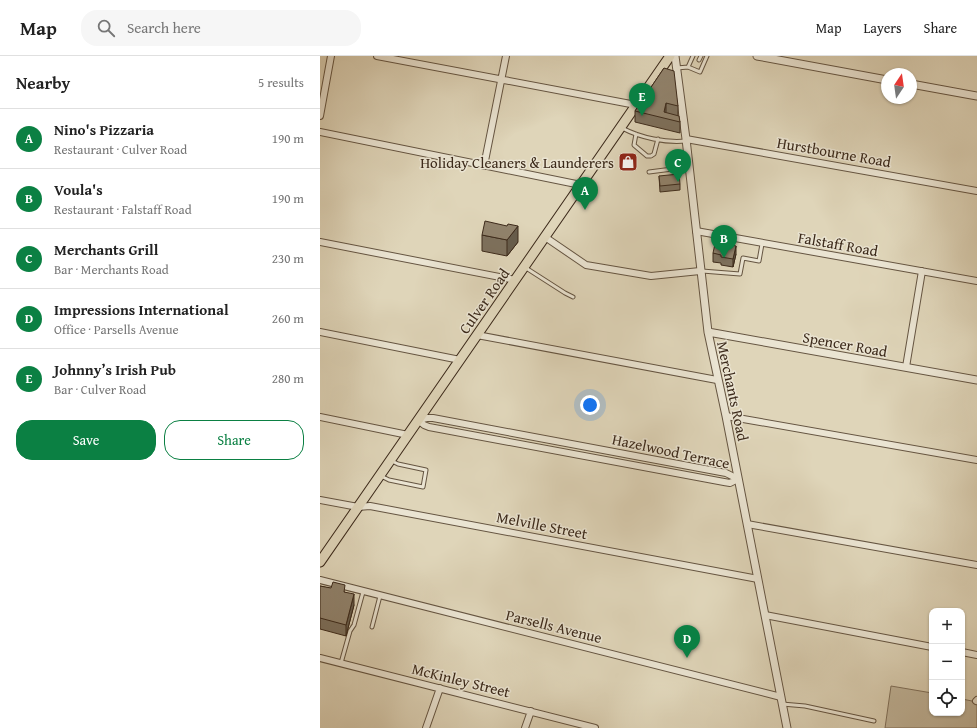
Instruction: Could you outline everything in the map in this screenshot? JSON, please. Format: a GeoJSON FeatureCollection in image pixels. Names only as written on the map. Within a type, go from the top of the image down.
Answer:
{"type":"FeatureCollection","features":[{"type":"Feature","properties":{"kind":"main road","name":"Culver Road"},"geometry":{"type":"LineString","coordinates":[[320,562],[670,56]]}},
{"type":"Feature","properties":{"kind":"street"},"geometry":{"type":"LineString","coordinates":[[320,116],[332,56]]}},
{"type":"Feature","properties":{"kind":"street"},"geometry":{"type":"LineString","coordinates":[[377,56],[636,105]]}},
{"type":"Feature","properties":{"kind":"street"},"geometry":{"type":"LineString","coordinates":[[484,166],[506,56]]}},
{"type":"Feature","properties":{"kind":"street","name":"Merchants Road"},"geometry":{"type":"LineString","coordinates":[[675,56],[708,332],[717,380],[726,416],[787,728]]}},
{"type":"Feature","properties":{"kind":"street"},"geometry":{"type":"LineString","coordinates":[[757,56],[881,79]]}},
{"type":"Feature","properties":{"kind":"street"},"geometry":{"type":"LineString","coordinates":[[917,85],[977,96]]}},
{"type":"Feature","properties":{"kind":"street"},"geometry":{"type":"LineString","coordinates":[[320,132],[581,185]]}},
{"type":"Feature","properties":{"kind":"street","name":"Hurstbourne Road"},"geometry":{"type":"LineString","coordinates":[[686,140],[977,191]]}},
{"type":"Feature","properties":{"kind":"street","name":"Falstaff Road"},"geometry":{"type":"LineString","coordinates":[[696,232],[977,281]]}},
{"type":"Feature","properties":{"kind":"street"},"geometry":{"type":"LineString","coordinates":[[546,237],[586,265],[651,276],[700,271]]}},
{"type":"Feature","properties":{"kind":"street"},"geometry":{"type":"LineString","coordinates":[[320,242],[515,280]]}},
{"type":"Feature","properties":{"kind":"street"},"geometry":{"type":"LineString","coordinates":[[906,367],[922,271]]}},
{"type":"Feature","properties":{"kind":"street"},"geometry":{"type":"LineString","coordinates":[[320,332],[460,360]]}},
{"type":"Feature","properties":{"kind":"street","name":"Spencer Road"},"geometry":{"type":"LineString","coordinates":[[708,332],[977,380]]}},
{"type":"Feature","properties":{"kind":"street"},"geometry":{"type":"LineString","coordinates":[[477,335],[717,380]]}},
{"type":"Feature","properties":{"kind":"street"},"geometry":{"type":"LineString","coordinates":[[726,416],[977,460]]}},
{"type":"Feature","properties":{"kind":"street"},"geometry":{"type":"LineString","coordinates":[[320,417],[408,434]]}},
{"type":"Feature","properties":{"kind":"street","name":"Hazelwood Terrace"},"geometry":{"type":"LineString","coordinates":[[418,420],[433,418],[726,473],[738,479]]}},
{"type":"Feature","properties":{"kind":"street","name":"Hazelwood Terrace"},"geometry":{"type":"LineString","coordinates":[[418,420],[429,428],[730,483],[738,479]]}},
{"type":"Feature","properties":{"kind":"street","name":"Melville Street"},"geometry":{"type":"LineString","coordinates":[[320,500],[358,507],[370,506],[758,579]]}},
{"type":"Feature","properties":{"kind":"street"},"geometry":{"type":"LineString","coordinates":[[747,524],[977,566]]}},
{"type":"Feature","properties":{"kind":"street","name":"Parsells Avenue"},"geometry":{"type":"LineString","coordinates":[[320,580],[782,700]]}},
{"type":"Feature","properties":{"kind":"street"},"geometry":{"type":"LineString","coordinates":[[765,615],[929,646]]}},
{"type":"Feature","properties":{"kind":"street"},"geometry":{"type":"LineString","coordinates":[[965,653],[977,655]]}},
{"type":"Feature","properties":{"kind":"street","name":"McKinley Street"},"geometry":{"type":"LineString","coordinates":[[320,658],[595,728]]}},
{"type":"Feature","properties":{"kind":"street"},"geometry":{"type":"LineString","coordinates":[[426,728],[440,688]]}},
{"type":"Feature","properties":{"kind":"street"},"geometry":{"type":"LineString","coordinates":[[525,728],[531,712]]}},
{"type":"Feature","properties":{"kind":"lane"},"geometry":{"type":"LineString","coordinates":[[688,67],[693,56]]}},
{"type":"Feature","properties":{"kind":"lane"},"geometry":{"type":"LineString","coordinates":[[677,68],[696,68],[700,72],[707,56]]}},
{"type":"Feature","properties":{"kind":"lane"},"geometry":{"type":"LineString","coordinates":[[621,128],[636,134],[658,139],[675,142],[686,140]]}},
{"type":"Feature","properties":{"kind":"lane"},"geometry":{"type":"LineString","coordinates":[[636,134],[634,145],[647,156],[654,154],[658,139]]}},
{"type":"Feature","properties":{"kind":"lane"},"geometry":{"type":"LineString","coordinates":[[648,172],[689,167]]}},
{"type":"Feature","properties":{"kind":"lane"},"geometry":{"type":"LineString","coordinates":[[700,271],[740,274],[743,258],[759,261],[762,244]]}},
{"type":"Feature","properties":{"kind":"lane"},"geometry":{"type":"LineString","coordinates":[[525,267],[565,293],[573,296]]}},
{"type":"Feature","properties":{"kind":"lane"},"geometry":{"type":"LineString","coordinates":[[590,457],[591,448]]}},
{"type":"Feature","properties":{"kind":"lane"},"geometry":{"type":"LineString","coordinates":[[381,475],[389,480],[423,487],[426,470],[398,464],[391,460]]}},
{"type":"Feature","properties":{"kind":"lane"},"geometry":{"type":"LineString","coordinates":[[340,664],[350,630],[354,625],[363,592]]}},
{"type":"Feature","properties":{"kind":"lane"},"geometry":{"type":"LineString","coordinates":[[372,628],[380,596]]}},
{"type":"Feature","properties":{"kind":"lane"},"geometry":{"type":"LineString","coordinates":[[782,700],[874,721]]}},
{"type":"Feature","properties":{"kind":"shaded area"},"geometry":{"type":"Polygon","coordinates":[[[891,686],[929,692],[929,716],[965,716],[965,700],[977,702],[977,728],[885,728],[891,686]]]}},
{"type":"Feature","properties":{"kind":"building"},"geometry":{"type":"Polygon","coordinates":[[[664,68],[674,71],[678,106],[666,103],[664,112],[679,116],[680,122],[635,111],[664,68]]]}},
{"type":"Feature","properties":{"kind":"building"},"geometry":{"type":"Polygon","coordinates":[[[679,174],[680,184],[660,186],[659,176],[679,174]]]}},
{"type":"Feature","properties":{"kind":"building"},"geometry":{"type":"Polygon","coordinates":[[[485,221],[507,226],[508,224],[518,226],[507,240],[482,235],[485,221]]]}},
{"type":"Feature","properties":{"kind":"building"},"geometry":{"type":"Polygon","coordinates":[[[723,243],[736,246],[733,259],[721,257],[721,255],[713,253],[715,244],[723,245],[723,243]]]}},
{"type":"Feature","properties":{"kind":"building"},"geometry":{"type":"Polygon","coordinates":[[[333,582],[345,585],[344,592],[354,594],[346,625],[320,618],[320,586],[331,588],[333,582]]]}},
{"type":"Feature","properties":{"kind":"place","name":"Johnny’s Irish Pub"},"geometry":{"type":"Point","coordinates":[642,116]}},
{"type":"Feature","properties":{"kind":"place","name":"Holiday Cleaners & Launderers"},"geometry":{"type":"Point","coordinates":[628,162]}},
{"type":"Feature","properties":{"kind":"place","name":"Merchants Grill"},"geometry":{"type":"Point","coordinates":[678,182]}},
{"type":"Feature","properties":{"kind":"place","name":"Nino's Pizzaria"},"geometry":{"type":"Point","coordinates":[585,210]}},
{"type":"Feature","properties":{"kind":"place","name":"Voula's"},"geometry":{"type":"Point","coordinates":[724,258]}},
{"type":"Feature","properties":{"kind":"place","name":"Impressions International"},"geometry":{"type":"Point","coordinates":[687,658]}}]}
